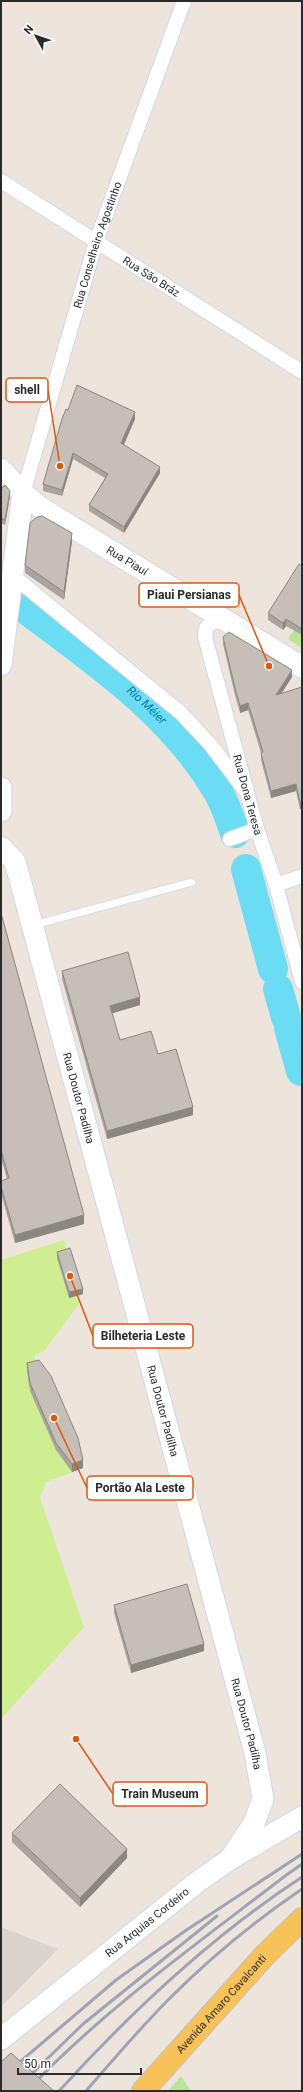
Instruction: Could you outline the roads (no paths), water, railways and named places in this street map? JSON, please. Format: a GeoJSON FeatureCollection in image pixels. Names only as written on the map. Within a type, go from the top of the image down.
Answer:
{"type":"FeatureCollection","features":[{"type":"Feature","properties":{"kind":"main road","name":"Avenida Amaro Cavalcanti"},"geometry":{"type":"LineString","coordinates":[[143,2091],[265,1955],[302,1919]]}},
{"type":"Feature","properties":{"kind":"street","name":"Rua Conselheiro Agostinho"},"geometry":{"type":"LineString","coordinates":[[22,493],[96,242],[184,1]]}},
{"type":"Feature","properties":{"kind":"street","name":"Rua São Bráz"},"geometry":{"type":"LineString","coordinates":[[1,181],[302,372]]}},
{"type":"Feature","properties":{"kind":"street","name":"Rua Piauí"},"geometry":{"type":"LineString","coordinates":[[1,469],[22,493],[60,519],[302,666]]}},
{"type":"Feature","properties":{"kind":"street"},"geometry":{"type":"LineString","coordinates":[[1,665],[4,611],[13,576],[22,493]]}},
{"type":"Feature","properties":{"kind":"street"},"geometry":{"type":"LineString","coordinates":[[13,576],[181,713],[210,744],[248,794]]}},
{"type":"Feature","properties":{"kind":"street","name":"Rua Dona Teresa"},"geometry":{"type":"LineString","coordinates":[[226,620],[212,622],[206,628],[205,637],[257,829],[276,885],[302,982]]}},
{"type":"Feature","properties":{"kind":"street"},"geometry":{"type":"LineString","coordinates":[[1,788],[1,811]]}},
{"type":"Feature","properties":{"kind":"street"},"geometry":{"type":"LineString","coordinates":[[236,837],[257,829]]}},
{"type":"Feature","properties":{"kind":"street","name":"Rua Doutor Padilha"},"geometry":{"type":"LineString","coordinates":[[1,847],[15,862],[255,1753],[263,1799],[254,1823],[230,1859]]}},
{"type":"Feature","properties":{"kind":"street"},"geometry":{"type":"LineString","coordinates":[[276,885],[302,876]]}},
{"type":"Feature","properties":{"kind":"street","name":"Rua Arquias Cordeiro"},"geometry":{"type":"LineString","coordinates":[[1,2039],[184,1892],[230,1859],[302,1817]]}},
{"type":"Feature","properties":{"kind":"lane"},"geometry":{"type":"LineString","coordinates":[[32,926],[192,882]]}},
{"type":"Feature","properties":{"kind":"waterway","name":"Rio Méier"},"geometry":{"type":"LineString","coordinates":[[23,607],[104,668],[154,712],[177,736],[198,762],[220,795],[235,833]]}},
{"type":"Feature","properties":{"kind":"waterway","name":"Rio Méier"},"geometry":{"type":"LineString","coordinates":[[246,869],[273,969]]}},
{"type":"Feature","properties":{"kind":"waterway","name":"Rio Méier"},"geometry":{"type":"LineString","coordinates":[[278,989],[286,1017]]}},
{"type":"Feature","properties":{"kind":"waterway","name":"Rio Méier"},"geometry":{"type":"LineString","coordinates":[[289,1028],[301,1071]]}},
{"type":"Feature","properties":{"kind":"railway"},"geometry":{"type":"LineString","coordinates":[[1,2078],[116,1980],[185,1931],[302,1854]]}},
{"type":"Feature","properties":{"kind":"railway"},"geometry":{"type":"LineString","coordinates":[[27,2091],[56,2061],[119,2005],[302,1864]]}},
{"type":"Feature","properties":{"kind":"railway"},"geometry":{"type":"LineString","coordinates":[[59,2091],[86,2062],[174,1976],[236,1924],[302,1877]]}},
{"type":"Feature","properties":{"kind":"railway"},"geometry":{"type":"LineString","coordinates":[[86,2091],[148,2021],[185,1983],[233,1940],[302,1889]]}},
{"type":"Feature","properties":{"kind":"railway"},"geometry":{"type":"LineString","coordinates":[[14,2091],[83,2024],[217,1916]]}},
{"type":"Feature","properties":{"kind":"place","name":"shell"},"geometry":{"type":"Point","coordinates":[60,466]}},
{"type":"Feature","properties":{"kind":"place","name":"Piaui Persianas"},"geometry":{"type":"Point","coordinates":[269,666]}},
{"type":"Feature","properties":{"kind":"place","name":"Bilheteria Leste"},"geometry":{"type":"Point","coordinates":[70,1276]}},
{"type":"Feature","properties":{"kind":"place","name":"Portão Ala Leste"},"geometry":{"type":"Point","coordinates":[54,1418]}},
{"type":"Feature","properties":{"kind":"place","name":"Train Museum"},"geometry":{"type":"Point","coordinates":[76,1739]}}]}
